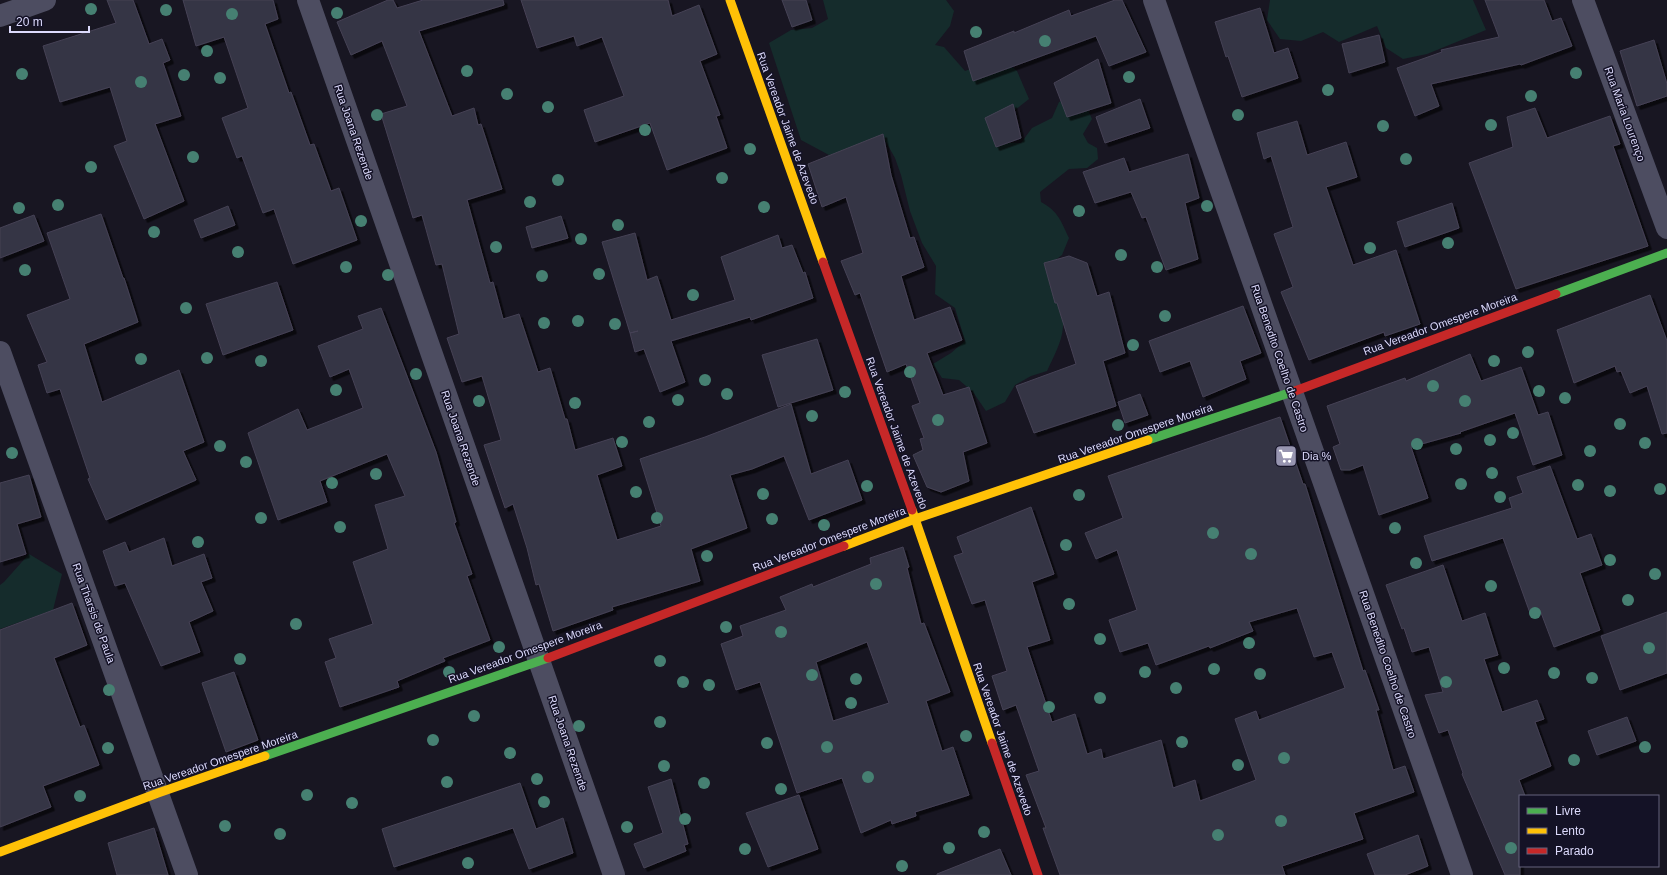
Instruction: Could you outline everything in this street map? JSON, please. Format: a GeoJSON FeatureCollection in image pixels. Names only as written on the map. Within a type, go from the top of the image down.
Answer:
{"type":"FeatureCollection","features":[{"type":"Feature","properties":{"kind":"street"},"geometry":{"type":"LineString","coordinates":[[0,16],[45,0]]}},
{"type":"Feature","properties":{"kind":"street","name":"Rua Joana Rezende"},"geometry":{"type":"LineString","coordinates":[[308,0],[614,875]]}},
{"type":"Feature","properties":{"kind":"street","name":"Rua Vereador Jaime de Azevedo"},"geometry":{"type":"LineString","coordinates":[[730,0],[915,519],[1038,875]]}},
{"type":"Feature","properties":{"kind":"street","name":"Rua Benedito Coelho de Castro"},"geometry":{"type":"LineString","coordinates":[[1154,0],[1462,875]]}},
{"type":"Feature","properties":{"kind":"street","name":"Rua Maria Lourenço"},"geometry":{"type":"LineString","coordinates":[[1583,0],[1667,228]]}},
{"type":"Feature","properties":{"kind":"street","name":"Rua Vereador Omespere Moreira"},"geometry":{"type":"LineString","coordinates":[[0,852],[158,793],[539,662],[915,519],[1292,392],[1667,253]]}},
{"type":"Feature","properties":{"kind":"street","name":"Rua Tharsis de Paula"},"geometry":{"type":"LineString","coordinates":[[0,352],[187,875]]}},
{"type":"Feature","properties":{"kind":"green space"},"geometry":{"type":"Polygon","coordinates":[[[823,0],[946,0],[954,11],[950,26],[935,45],[944,47],[965,71],[981,65],[999,55],[1017,71],[1029,99],[1005,118],[1001,143],[1021,143],[1032,128],[1052,118],[1059,102],[1074,97],[1086,106],[1092,119],[1083,134],[1088,143],[1097,148],[1098,159],[1087,168],[1069,169],[1040,192],[1041,202],[1047,205],[1055,213],[1069,238],[1062,255],[1050,264],[1063,311],[1063,327],[1059,344],[1047,371],[1031,376],[1015,385],[1005,402],[986,411],[973,392],[959,380],[942,378],[933,364],[951,353],[965,341],[955,308],[935,294],[936,266],[922,243],[910,211],[895,158],[886,142],[829,155],[801,140],[769,43],[791,30],[812,28],[828,19],[823,0]]]}},
{"type":"Feature","properties":{"kind":"green space"},"geometry":{"type":"Polygon","coordinates":[[[1270,0],[1473,0],[1486,30],[1427,54],[1403,59],[1386,48],[1377,26],[1339,42],[1323,32],[1301,41],[1280,39],[1267,20],[1270,0]]]}},
{"type":"Feature","properties":{"kind":"green space"},"geometry":{"type":"Polygon","coordinates":[[[29,554],[62,574],[53,610],[0,629],[0,585],[29,554]]]}},
{"type":"Feature","properties":{"kind":"building"},"geometry":{"type":"Polygon","coordinates":[[[107,0],[133,0],[149,44],[162,39],[170,60],[163,63],[181,116],[155,124],[184,201],[144,219],[114,146],[127,141],[110,87],[60,102],[43,46],[116,23],[107,0]]]}},
{"type":"Feature","properties":{"kind":"building"},"geometry":{"type":"Polygon","coordinates":[[[183,0],[273,0],[278,19],[265,24],[289,93],[291,92],[310,145],[314,144],[331,191],[339,188],[357,240],[293,264],[274,209],[263,213],[242,156],[237,158],[222,118],[248,108],[224,37],[196,46],[183,0]]]}},
{"type":"Feature","properties":{"kind":"building"},"geometry":{"type":"Polygon","coordinates":[[[388,0],[393,0],[397,8],[423,0],[503,0],[504,5],[419,31],[452,116],[474,108],[478,125],[481,124],[502,189],[467,200],[490,283],[493,282],[503,319],[519,314],[538,372],[550,368],[565,419],[567,419],[575,450],[613,438],[622,466],[597,475],[617,540],[661,526],[640,459],[705,437],[791,404],[811,474],[848,460],[862,500],[809,520],[784,456],[752,469],[730,475],[747,528],[691,549],[700,581],[612,607],[613,610],[553,631],[539,584],[536,585],[527,548],[513,504],[505,508],[484,445],[501,440],[482,376],[462,382],[447,338],[459,334],[442,264],[436,265],[422,215],[413,218],[381,114],[407,106],[382,41],[351,55],[337,22],[388,0]]]}},
{"type":"Feature","properties":{"kind":"building"},"geometry":{"type":"Polygon","coordinates":[[[521,0],[668,0],[672,16],[699,5],[717,54],[700,61],[720,115],[716,116],[727,148],[667,170],[650,123],[595,142],[584,110],[624,96],[602,37],[577,46],[574,36],[537,48],[521,0]]]}},
{"type":"Feature","properties":{"kind":"building"},"geometry":{"type":"Polygon","coordinates":[[[782,0],[806,0],[812,20],[792,27],[782,0]]]}},
{"type":"Feature","properties":{"kind":"building"},"geometry":{"type":"Polygon","coordinates":[[[1115,0],[1122,0],[1146,52],[1109,66],[1096,36],[973,81],[964,51],[1014,31],[1014,33],[1069,10],[1071,16],[1115,0]]]}},
{"type":"Feature","properties":{"kind":"building"},"geometry":{"type":"Polygon","coordinates":[[[1485,0],[1544,0],[1552,21],[1561,18],[1572,46],[1521,65],[1431,84],[1439,106],[1415,116],[1397,68],[1442,52],[1441,50],[1499,37],[1485,0]]]}},
{"type":"Feature","properties":{"kind":"building"},"geometry":{"type":"Polygon","coordinates":[[[1260,8],[1274,53],[1288,48],[1298,78],[1242,97],[1228,56],[1226,57],[1215,22],[1260,8]]]}},
{"type":"Feature","properties":{"kind":"building"},"geometry":{"type":"Polygon","coordinates":[[[1379,35],[1385,62],[1349,73],[1342,44],[1379,35]]]}},
{"type":"Feature","properties":{"kind":"building"},"geometry":{"type":"Polygon","coordinates":[[[1654,40],[1667,84],[1667,96],[1637,106],[1620,51],[1654,40]]]}},
{"type":"Feature","properties":{"kind":"building"},"geometry":{"type":"Polygon","coordinates":[[[1098,59],[1111,103],[1067,117],[1054,83],[1098,59]]]}},
{"type":"Feature","properties":{"kind":"building"},"geometry":{"type":"Polygon","coordinates":[[[1140,99],[1150,128],[1105,143],[1096,117],[1140,99]]]}},
{"type":"Feature","properties":{"kind":"building"},"geometry":{"type":"Polygon","coordinates":[[[1013,104],[1021,138],[996,147],[985,118],[1013,104]]]}},
{"type":"Feature","properties":{"kind":"building"},"geometry":{"type":"Polygon","coordinates":[[[1535,108],[1547,138],[1610,116],[1620,144],[1613,146],[1648,246],[1516,289],[1469,163],[1513,147],[1507,117],[1535,108]]]}},
{"type":"Feature","properties":{"kind":"building"},"geometry":{"type":"Polygon","coordinates":[[[1297,121],[1307,155],[1346,142],[1357,177],[1326,187],[1353,265],[1396,250],[1420,324],[1385,336],[1384,332],[1309,360],[1281,292],[1293,287],[1274,234],[1293,227],[1271,156],[1264,159],[1257,133],[1297,121]]]}},
{"type":"Feature","properties":{"kind":"building"},"geometry":{"type":"Polygon","coordinates":[[[883,134],[891,175],[910,238],[914,237],[924,267],[901,276],[914,320],[950,307],[962,340],[927,353],[943,395],[969,387],[987,443],[963,452],[969,481],[941,492],[927,487],[913,455],[923,450],[920,439],[924,438],[912,406],[920,403],[906,364],[887,372],[860,293],[855,295],[841,261],[863,253],[846,197],[822,207],[808,164],[883,134]]]}},
{"type":"Feature","properties":{"kind":"building"},"geometry":{"type":"Polygon","coordinates":[[[1188,154],[1199,198],[1185,203],[1198,259],[1166,270],[1146,217],[1142,218],[1131,192],[1095,203],[1083,172],[1124,158],[1129,172],[1188,154]]]}},
{"type":"Feature","properties":{"kind":"building"},"geometry":{"type":"Polygon","coordinates":[[[1452,203],[1459,228],[1405,247],[1397,222],[1452,203]]]}},
{"type":"Feature","properties":{"kind":"building"},"geometry":{"type":"Polygon","coordinates":[[[228,206],[235,225],[201,238],[194,220],[228,206]]]}},
{"type":"Feature","properties":{"kind":"building"},"geometry":{"type":"Polygon","coordinates":[[[101,214],[138,322],[84,344],[102,402],[179,370],[204,442],[183,451],[196,480],[106,520],[88,479],[90,478],[60,389],[47,393],[38,365],[47,362],[27,315],[70,299],[47,233],[101,214]]]}},
{"type":"Feature","properties":{"kind":"building"},"geometry":{"type":"Polygon","coordinates":[[[34,215],[44,241],[0,258],[0,228],[34,215]]]}},
{"type":"Feature","properties":{"kind":"building"},"geometry":{"type":"Polygon","coordinates":[[[561,216],[568,238],[532,248],[526,227],[561,216]]]}},
{"type":"Feature","properties":{"kind":"building"},"geometry":{"type":"Polygon","coordinates":[[[635,233],[647,280],[657,276],[671,320],[735,300],[721,257],[778,235],[782,248],[792,245],[803,273],[805,272],[813,298],[751,320],[750,317],[671,341],[685,382],[660,392],[644,349],[635,352],[602,242],[635,233]]]}},
{"type":"Feature","properties":{"kind":"building"},"geometry":{"type":"Polygon","coordinates":[[[1069,256],[1087,263],[1097,296],[1109,292],[1125,353],[1103,361],[1116,406],[1034,433],[1016,386],[1076,364],[1057,303],[1055,303],[1044,263],[1069,256]]]}},
{"type":"Feature","properties":{"kind":"building"},"geometry":{"type":"Polygon","coordinates":[[[277,282],[293,330],[223,355],[206,304],[277,282]]]}},
{"type":"Feature","properties":{"kind":"building"},"geometry":{"type":"Polygon","coordinates":[[[1650,295],[1667,341],[1667,433],[1662,434],[1647,386],[1630,393],[1621,371],[1617,372],[1615,366],[1574,383],[1557,330],[1650,295]]]}},
{"type":"Feature","properties":{"kind":"building"},"geometry":{"type":"Polygon","coordinates":[[[1243,306],[1261,353],[1240,361],[1246,379],[1203,397],[1190,361],[1160,372],[1149,341],[1243,306]]]}},
{"type":"Feature","properties":{"kind":"building"},"geometry":{"type":"Polygon","coordinates":[[[381,308],[436,452],[456,522],[454,523],[472,574],[467,576],[490,640],[443,658],[445,661],[397,681],[399,687],[340,707],[325,662],[336,658],[329,639],[373,624],[353,562],[388,549],[375,505],[405,496],[387,454],[320,481],[327,502],[278,520],[248,433],[298,409],[307,430],[363,408],[349,369],[330,377],[318,346],[363,329],[358,316],[381,308]]]}},
{"type":"Feature","properties":{"kind":"building"},"geometry":{"type":"Polygon","coordinates":[[[817,339],[833,390],[778,407],[762,355],[817,339]]]}},
{"type":"Feature","properties":{"kind":"building"},"geometry":{"type":"Polygon","coordinates":[[[1470,354],[1481,381],[1521,367],[1538,415],[1548,412],[1562,455],[1533,465],[1515,413],[1460,432],[1461,433],[1411,447],[1428,498],[1379,515],[1363,465],[1350,470],[1341,470],[1333,447],[1340,444],[1327,406],[1405,378],[1406,381],[1470,354]]]}},
{"type":"Feature","properties":{"kind":"building"},"geometry":{"type":"Polygon","coordinates":[[[1140,394],[1148,415],[1125,423],[1118,402],[1140,394]]]}},
{"type":"Feature","properties":{"kind":"building"},"geometry":{"type":"Polygon","coordinates":[[[1280,417],[1303,484],[1305,484],[1363,671],[1365,670],[1379,710],[1376,710],[1393,770],[1405,766],[1414,792],[1354,813],[1363,839],[1282,866],[1285,875],[1060,875],[1043,828],[1046,828],[1026,775],[1039,771],[1016,705],[1003,710],[992,676],[1007,671],[985,600],[972,604],[954,556],[963,553],[957,537],[1031,507],[1054,574],[1032,582],[1050,640],[1027,647],[1052,722],[1075,714],[1087,754],[1101,749],[1103,759],[1161,740],[1173,788],[1195,780],[1200,801],[1256,780],[1235,719],[1256,711],[1259,720],[1345,688],[1332,652],[1314,657],[1297,608],[1249,622],[1253,631],[1210,648],[1209,646],[1156,665],[1148,643],[1120,652],[1109,620],[1137,610],[1117,550],[1096,559],[1085,533],[1123,518],[1108,476],[1280,417]]]}},
{"type":"Feature","properties":{"kind":"building"},"geometry":{"type":"Polygon","coordinates":[[[1550,466],[1577,539],[1591,534],[1602,565],[1580,573],[1600,630],[1554,647],[1540,610],[1530,613],[1503,538],[1432,561],[1424,536],[1512,508],[1509,498],[1523,493],[1517,477],[1550,466]]]}},
{"type":"Feature","properties":{"kind":"building"},"geometry":{"type":"Polygon","coordinates":[[[29,475],[41,517],[17,524],[26,554],[0,562],[0,483],[29,475]]]}},
{"type":"Feature","properties":{"kind":"building"},"geometry":{"type":"Polygon","coordinates":[[[164,538],[172,566],[204,554],[212,578],[201,582],[213,611],[189,622],[200,652],[161,666],[125,583],[115,586],[103,551],[125,542],[129,552],[164,538]]]}},
{"type":"Feature","properties":{"kind":"building"},"geometry":{"type":"Polygon","coordinates":[[[903,547],[909,567],[907,568],[921,624],[924,623],[950,692],[926,701],[942,751],[953,747],[969,795],[915,812],[916,816],[892,824],[891,820],[861,833],[842,778],[797,793],[760,682],[736,690],[721,644],[743,636],[740,626],[786,610],[780,597],[812,584],[813,587],[871,564],[870,558],[903,547]],[[867,642],[816,662],[833,721],[889,703],[867,642]]]}},
{"type":"Feature","properties":{"kind":"building"},"geometry":{"type":"Polygon","coordinates":[[[1443,565],[1462,621],[1485,613],[1498,655],[1484,659],[1502,712],[1537,700],[1544,719],[1535,722],[1551,766],[1519,780],[1525,795],[1519,795],[1520,875],[1505,875],[1462,774],[1463,773],[1448,730],[1439,733],[1425,695],[1443,692],[1429,647],[1412,652],[1404,628],[1402,629],[1386,585],[1443,565]]]}},
{"type":"Feature","properties":{"kind":"building"},"geometry":{"type":"Polygon","coordinates":[[[72,603],[87,645],[54,658],[80,727],[84,725],[99,765],[43,786],[51,807],[0,827],[0,630],[72,603]]]}},
{"type":"Feature","properties":{"kind":"building"},"geometry":{"type":"Polygon","coordinates":[[[1667,612],[1667,673],[1620,690],[1601,636],[1667,612]]]}},
{"type":"Feature","properties":{"kind":"building"},"geometry":{"type":"Polygon","coordinates":[[[234,672],[258,740],[226,752],[202,683],[234,672]]]}},
{"type":"Feature","properties":{"kind":"building"},"geometry":{"type":"Polygon","coordinates":[[[1627,717],[1636,741],[1597,755],[1588,731],[1627,717]]]}},
{"type":"Feature","properties":{"kind":"building"},"geometry":{"type":"Polygon","coordinates":[[[671,779],[688,844],[684,845],[686,851],[644,868],[634,844],[663,833],[648,787],[671,779]]]}},
{"type":"Feature","properties":{"kind":"building"},"geometry":{"type":"Polygon","coordinates":[[[520,783],[536,829],[563,818],[573,853],[529,869],[513,828],[394,867],[382,829],[520,783]]]}},
{"type":"Feature","properties":{"kind":"building"},"geometry":{"type":"Polygon","coordinates":[[[799,795],[818,849],[768,867],[746,813],[799,795]]]}},
{"type":"Feature","properties":{"kind":"building"},"geometry":{"type":"Polygon","coordinates":[[[154,828],[168,875],[117,875],[108,843],[154,828]]]}},
{"type":"Feature","properties":{"kind":"building"},"geometry":{"type":"Polygon","coordinates":[[[1418,835],[1428,866],[1405,875],[1375,875],[1367,854],[1418,835]]]}},
{"type":"Feature","properties":{"kind":"building"},"geometry":{"type":"Polygon","coordinates":[[[1000,849],[1011,875],[937,875],[937,874],[1000,849]]]}},
{"type":"Feature","properties":{"kind":"traffic: fast"},"geometry":{"type":"LineString","coordinates":[[1556,294],[1667,253]]}},
{"type":"Feature","properties":{"kind":"traffic: fast"},"geometry":{"type":"LineString","coordinates":[[1148,440],[1295,391]]}},
{"type":"Feature","properties":{"kind":"traffic: fast"},"geometry":{"type":"LineString","coordinates":[[265,756],[548,658]]}},
{"type":"Feature","properties":{"kind":"traffic: slow"},"geometry":{"type":"LineString","coordinates":[[730,0],[823,262]]}},
{"type":"Feature","properties":{"kind":"traffic: slow"},"geometry":{"type":"LineString","coordinates":[[844,546],[915,519],[1148,440]]}},
{"type":"Feature","properties":{"kind":"traffic: slow"},"geometry":{"type":"LineString","coordinates":[[912,510],[992,743]]}},
{"type":"Feature","properties":{"kind":"traffic: slow"},"geometry":{"type":"LineString","coordinates":[[0,852],[158,793],[265,756]]}},
{"type":"Feature","properties":{"kind":"traffic: jam"},"geometry":{"type":"LineString","coordinates":[[823,262],[912,510]]}},
{"type":"Feature","properties":{"kind":"traffic: jam"},"geometry":{"type":"LineString","coordinates":[[1295,391],[1556,294]]}},
{"type":"Feature","properties":{"kind":"traffic: jam"},"geometry":{"type":"LineString","coordinates":[[548,658],[844,546]]}},
{"type":"Feature","properties":{"kind":"traffic: jam"},"geometry":{"type":"LineString","coordinates":[[992,743],[1038,875]]}},
{"type":"Feature","properties":{"kind":"place","name":"Dia %"},"geometry":{"type":"Point","coordinates":[1286,456]}}]}
